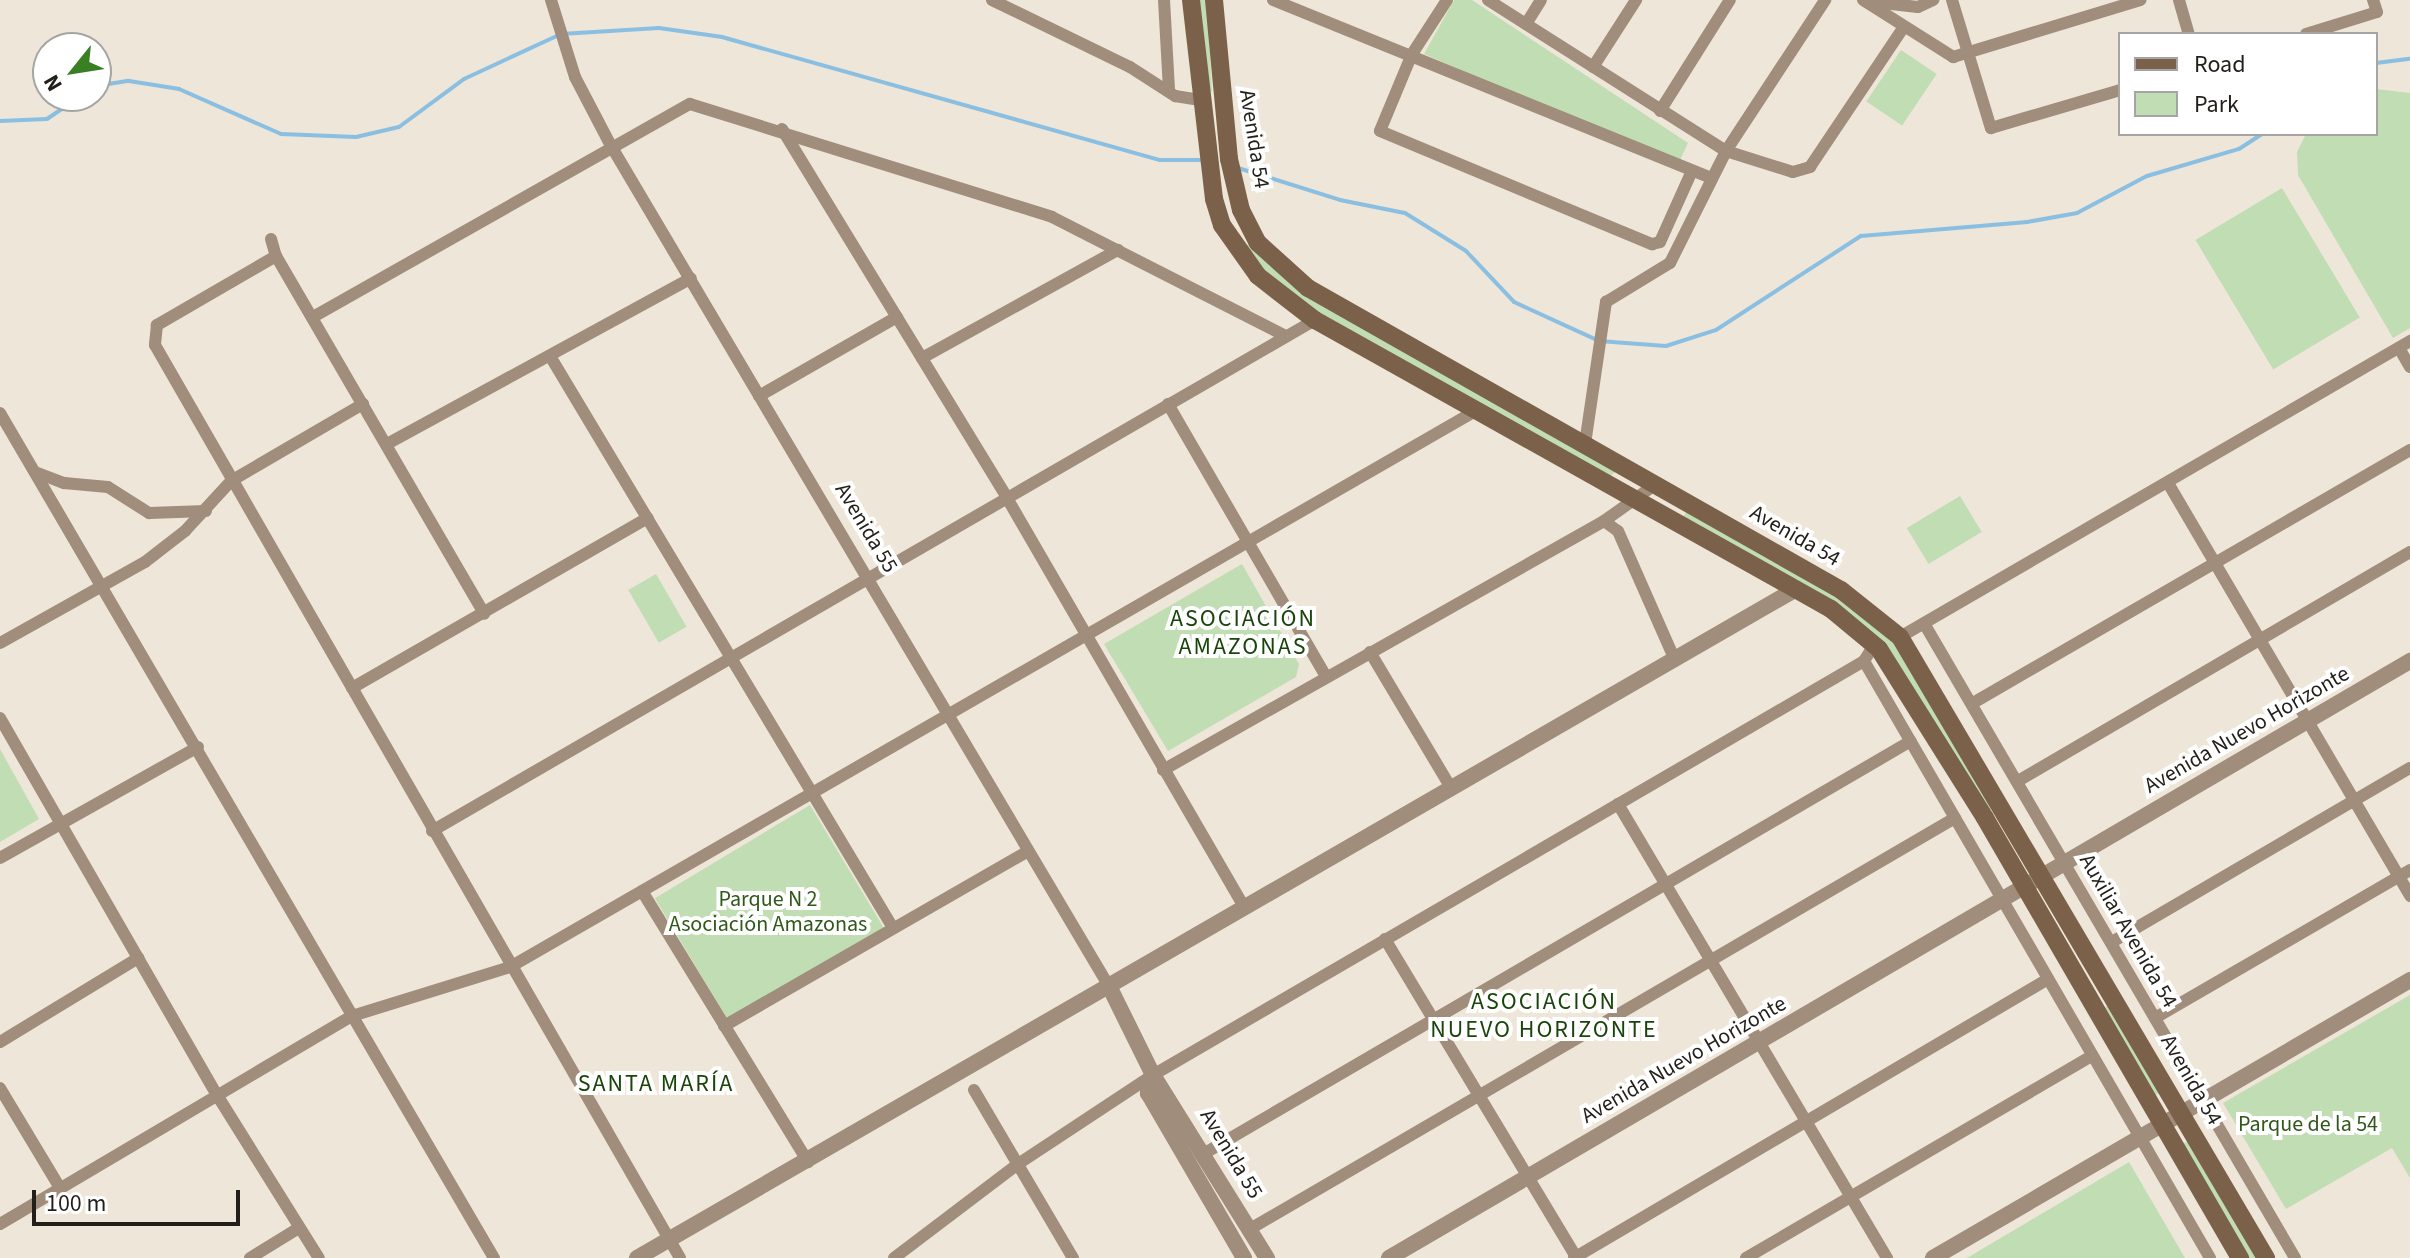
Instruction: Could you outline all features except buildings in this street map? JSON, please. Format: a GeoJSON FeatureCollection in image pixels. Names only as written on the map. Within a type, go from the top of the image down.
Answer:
{"type":"FeatureCollection","features":[{"type":"Feature","properties":{"kind":"main road","name":"Avenida 54"},"geometry":{"type":"LineString","coordinates":[[1191,0],[1199,100],[1222,225],[1270,288],[1315,320],[1796,589],[1874,645],[1906,685],[2240,1258]]}},
{"type":"Feature","properties":{"kind":"main road","name":"Avenida 54"},"geometry":{"type":"LineString","coordinates":[[1214,0],[1232,177],[1241,210],[1258,243],[1308,288],[1841,590],[1900,637],[2043,874],[2266,1258]]}},
{"type":"Feature","properties":{"kind":"street","name":"Avenida 55"},"geometry":{"type":"LineString","coordinates":[[551,0],[575,77],[610,144],[871,578],[1026,852],[1110,988],[1153,1075],[1205,1153],[1267,1258]]}},
{"type":"Feature","properties":{"kind":"street"},"geometry":{"type":"LineString","coordinates":[[992,0],[1169,90],[1199,100]]}},
{"type":"Feature","properties":{"kind":"street"},"geometry":{"type":"LineString","coordinates":[[1164,0],[1169,90]]}},
{"type":"Feature","properties":{"kind":"street"},"geometry":{"type":"LineString","coordinates":[[1273,0],[1412,54],[1691,173],[1712,178]]}},
{"type":"Feature","properties":{"kind":"street"},"geometry":{"type":"LineString","coordinates":[[1447,0],[1412,54],[1380,131],[1652,244],[1660,242],[1691,173]]}},
{"type":"Feature","properties":{"kind":"street"},"geometry":{"type":"LineString","coordinates":[[1488,0],[1726,151],[1793,172],[1810,167],[1903,28]]}},
{"type":"Feature","properties":{"kind":"street"},"geometry":{"type":"LineString","coordinates":[[1526,24],[1541,0]]}},
{"type":"Feature","properties":{"kind":"street"},"geometry":{"type":"LineString","coordinates":[[1593,67],[1636,0]]}},
{"type":"Feature","properties":{"kind":"street"},"geometry":{"type":"LineString","coordinates":[[1660,111],[1730,0]]}},
{"type":"Feature","properties":{"kind":"street"},"geometry":{"type":"LineString","coordinates":[[1585,444],[1606,302],[1670,263],[1726,151],[1825,0]]}},
{"type":"Feature","properties":{"kind":"street"},"geometry":{"type":"LineString","coordinates":[[1864,1],[1918,7],[1933,0]]}},
{"type":"Feature","properties":{"kind":"street"},"geometry":{"type":"LineString","coordinates":[[1952,0],[1991,128],[2118,91]]}},
{"type":"Feature","properties":{"kind":"street"},"geometry":{"type":"LineString","coordinates":[[1864,1],[1946,55],[1967,52],[2141,0]]}},
{"type":"Feature","properties":{"kind":"street"},"geometry":{"type":"LineString","coordinates":[[2179,0],[2188,32]]}},
{"type":"Feature","properties":{"kind":"street"},"geometry":{"type":"LineString","coordinates":[[2312,32],[2377,12],[2373,0]]}},
{"type":"Feature","properties":{"kind":"street"},"geometry":{"type":"LineString","coordinates":[[313,317],[610,144],[690,104],[782,129],[1052,217],[1286,336]]}},
{"type":"Feature","properties":{"kind":"street"},"geometry":{"type":"LineString","coordinates":[[782,129],[1007,498],[1245,908]]}},
{"type":"Feature","properties":{"kind":"street"},"geometry":{"type":"LineString","coordinates":[[271,239],[276,256],[484,614]]}},
{"type":"Feature","properties":{"kind":"street"},"geometry":{"type":"LineString","coordinates":[[922,358],[1118,250]]}},
{"type":"Feature","properties":{"kind":"street"},"geometry":{"type":"LineString","coordinates":[[276,256],[157,325],[152,335],[231,481],[680,1258]]}},
{"type":"Feature","properties":{"kind":"street"},"geometry":{"type":"LineString","coordinates":[[387,444],[691,278]]}},
{"type":"Feature","properties":{"kind":"street"},"geometry":{"type":"LineString","coordinates":[[759,396],[897,317]]}},
{"type":"Feature","properties":{"kind":"street"},"geometry":{"type":"LineString","coordinates":[[432,831],[1315,320]]}},
{"type":"Feature","properties":{"kind":"street"},"geometry":{"type":"LineString","coordinates":[[1900,637],[2404,344],[2410,367]]}},
{"type":"Feature","properties":{"kind":"street"},"geometry":{"type":"LineString","coordinates":[[550,356],[734,656],[811,796],[893,928]]}},
{"type":"Feature","properties":{"kind":"street"},"geometry":{"type":"LineString","coordinates":[[0,643],[145,562],[207,510],[231,481],[363,404]]}},
{"type":"Feature","properties":{"kind":"street"},"geometry":{"type":"LineString","coordinates":[[1168,404],[1326,677]]}},
{"type":"Feature","properties":{"kind":"street"},"geometry":{"type":"LineString","coordinates":[[0,1224],[352,1016],[510,967],[1477,410]]}},
{"type":"Feature","properties":{"kind":"street"},"geometry":{"type":"LineString","coordinates":[[0,413],[494,1258]]}},
{"type":"Feature","properties":{"kind":"street"},"geometry":{"type":"LineString","coordinates":[[1973,703],[2410,450]]}},
{"type":"Feature","properties":{"kind":"street"},"geometry":{"type":"LineString","coordinates":[[35,472],[64,483],[108,487],[149,513],[207,510]]}},
{"type":"Feature","properties":{"kind":"street"},"geometry":{"type":"LineString","coordinates":[[2168,483],[2355,799],[2404,874],[2410,896]]}},
{"type":"Feature","properties":{"kind":"street"},"geometry":{"type":"LineString","coordinates":[[1163,770],[1604,521],[1638,501],[1656,484]]}},
{"type":"Feature","properties":{"kind":"street"},"geometry":{"type":"LineString","coordinates":[[352,688],[648,518]]}},
{"type":"Feature","properties":{"kind":"street"},"geometry":{"type":"LineString","coordinates":[[1604,521],[1618,531],[1674,658]]}},
{"type":"Feature","properties":{"kind":"street"},"geometry":{"type":"LineString","coordinates":[[2018,781],[2410,552]]}},
{"type":"Feature","properties":{"kind":"street"},"geometry":{"type":"LineString","coordinates":[[637,1258],[1110,988],[1796,589]]}},
{"type":"Feature","properties":{"kind":"street","name":"Auxiliar Avenida 54"},"geometry":{"type":"LineString","coordinates":[[1925,625],[2295,1258]]}},
{"type":"Feature","properties":{"kind":"street"},"geometry":{"type":"LineString","coordinates":[[894,1258],[1018,1164],[1153,1075],[1864,661],[1874,645]]}},
{"type":"Feature","properties":{"kind":"street"},"geometry":{"type":"LineString","coordinates":[[1370,652],[1451,788]]}},
{"type":"Feature","properties":{"kind":"street"},"geometry":{"type":"LineString","coordinates":[[1864,661],[2210,1258]]}},
{"type":"Feature","properties":{"kind":"street","name":"Avenida Nuevo Horizonte"},"geometry":{"type":"LineString","coordinates":[[1389,1258],[2410,661]]}},
{"type":"Feature","properties":{"kind":"street"},"geometry":{"type":"LineString","coordinates":[[0,718],[217,1095],[319,1258]]}},
{"type":"Feature","properties":{"kind":"street"},"geometry":{"type":"LineString","coordinates":[[1205,1153],[1911,741]]}},
{"type":"Feature","properties":{"kind":"street"},"geometry":{"type":"LineString","coordinates":[[0,858],[198,747]]}},
{"type":"Feature","properties":{"kind":"street"},"geometry":{"type":"LineString","coordinates":[[2112,942],[2410,768]]}},
{"type":"Feature","properties":{"kind":"street"},"geometry":{"type":"LineString","coordinates":[[1618,804],[1710,961],[1761,1040],[1887,1258]]}},
{"type":"Feature","properties":{"kind":"street"},"geometry":{"type":"LineString","coordinates":[[1250,1229],[1955,818]]}},
{"type":"Feature","properties":{"kind":"street"},"geometry":{"type":"LineString","coordinates":[[724,1026],[1026,852]]}},
{"type":"Feature","properties":{"kind":"street"},"geometry":{"type":"LineString","coordinates":[[2155,1018],[2404,874]]}},
{"type":"Feature","properties":{"kind":"street"},"geometry":{"type":"LineString","coordinates":[[642,891],[808,1162]]}},
{"type":"Feature","properties":{"kind":"street"},"geometry":{"type":"LineString","coordinates":[[1385,939],[1576,1258],[2048,979]]}},
{"type":"Feature","properties":{"kind":"street"},"geometry":{"type":"LineString","coordinates":[[0,1042],[138,958]]}},
{"type":"Feature","properties":{"kind":"street"},"geometry":{"type":"LineString","coordinates":[[1933,1258],[2202,1098],[2410,980]]}},
{"type":"Feature","properties":{"kind":"street"},"geometry":{"type":"LineString","coordinates":[[1746,1258],[2092,1056]]}},
{"type":"Feature","properties":{"kind":"street","name":"Avenida 55"},"geometry":{"type":"LineString","coordinates":[[1153,1075],[1148,1093],[1244,1258]]}},
{"type":"Feature","properties":{"kind":"street"},"geometry":{"type":"LineString","coordinates":[[0,1088],[60,1188]]}},
{"type":"Feature","properties":{"kind":"street"},"geometry":{"type":"LineString","coordinates":[[974,1090],[1073,1258]]}},
{"type":"Feature","properties":{"kind":"street"},"geometry":{"type":"LineString","coordinates":[[250,1258],[299,1228]]}},
{"type":"Feature","properties":{"kind":"green space"},"geometry":{"type":"Polygon","coordinates":[[[1198,0],[1207,0],[1212,91],[1209,91],[1198,0]]]}},
{"type":"Feature","properties":{"kind":"green space"},"geometry":{"type":"Polygon","coordinates":[[[1454,0],[1472,0],[1688,143],[1678,164],[1424,54],[1454,0]]]}},
{"type":"Feature","properties":{"kind":"green space"},"geometry":{"type":"Polygon","coordinates":[[[1901,50],[1937,74],[1902,125],[1866,101],[1901,50]]]}},
{"type":"Feature","properties":{"kind":"green space"},"geometry":{"type":"Polygon","coordinates":[[[2378,89],[2410,93],[2410,328],[2393,338],[2298,175],[2297,152],[2305,136],[2378,136],[2378,89]]]}},
{"type":"Feature","properties":{"kind":"green space"},"geometry":{"type":"Polygon","coordinates":[[[2282,188],[2360,317],[2273,369],[2195,240],[2282,188]]]}},
{"type":"Feature","properties":{"kind":"green space"},"geometry":{"type":"Polygon","coordinates":[[[1249,243],[1303,295],[1617,471],[1610,476],[1299,301],[1263,271],[1246,246],[1249,243]]]}},
{"type":"Feature","properties":{"kind":"green space"},"geometry":{"type":"Polygon","coordinates":[[[1960,496],[1982,532],[1928,564],[1907,528],[1960,496]]]}},
{"type":"Feature","properties":{"kind":"green space"},"geometry":{"type":"Polygon","coordinates":[[[1687,511],[1841,598],[1889,636],[1995,807],[1987,811],[1883,644],[1683,517],[1687,511]]]}},
{"type":"Feature","properties":{"kind":"green space"},"geometry":{"type":"Polygon","coordinates":[[[1242,564],[1299,664],[1296,677],[1168,751],[1104,644],[1242,564]]]}},
{"type":"Feature","properties":{"kind":"green space"},"geometry":{"type":"Polygon","coordinates":[[[656,574],[686,627],[659,643],[628,590],[656,574]]]}},
{"type":"Feature","properties":{"kind":"green space"},"geometry":{"type":"Polygon","coordinates":[[[0,749],[39,819],[0,842],[0,749]]]}},
{"type":"Feature","properties":{"kind":"green space","name":"Parque N 2 Asociación Amazonas"},"geometry":{"type":"Polygon","coordinates":[[[810,805],[884,928],[729,1022],[655,898],[810,805]]]}},
{"type":"Feature","properties":{"kind":"green space","name":"Parque de la 54"},"geometry":{"type":"Polygon","coordinates":[[[2410,995],[2410,1178],[2392,1148],[2286,1209],[2223,1103],[2410,995]]]}},
{"type":"Feature","properties":{"kind":"green space"},"geometry":{"type":"Polygon","coordinates":[[[2111,1004],[2163,1091],[2155,1095],[2103,1009],[2111,1004]]]}},
{"type":"Feature","properties":{"kind":"green space"},"geometry":{"type":"Polygon","coordinates":[[[2190,1140],[2258,1258],[2248,1258],[2182,1144],[2190,1140]]]}},
{"type":"Feature","properties":{"kind":"green space"},"geometry":{"type":"Polygon","coordinates":[[[2129,1162],[2185,1258],[1967,1258],[2129,1162]]]}},
{"type":"Feature","properties":{"kind":"waterway"},"geometry":{"type":"LineString","coordinates":[[112,84],[129,81],[179,89],[281,134],[356,137],[399,127],[464,79],[561,34],[659,28],[722,37],[1160,160],[1204,160]]}},
{"type":"Feature","properties":{"kind":"waterway"},"geometry":{"type":"LineString","coordinates":[[2378,63],[2410,59]]}},
{"type":"Feature","properties":{"kind":"waterway"},"geometry":{"type":"LineString","coordinates":[[0,121],[47,119],[57,112]]}},
{"type":"Feature","properties":{"kind":"waterway"},"geometry":{"type":"LineString","coordinates":[[1235,167],[1340,200],[1405,213],[1466,251],[1514,302],[1599,341],[1666,346],[1716,330],[1861,236],[2027,222],[2077,213],[2147,176],[2239,149],[2259,136]]}},
{"type":"Feature","properties":{"kind":"district","name":"ASOCIACIÓN AMAZONAS"},"geometry":{"type":"Point","coordinates":[1243,633]}},
{"type":"Feature","properties":{"kind":"district","name":"ASOCIACIÓN NUEVO HORIZONTE"},"geometry":{"type":"Point","coordinates":[1544,1016]}},
{"type":"Feature","properties":{"kind":"district","name":"SANTA MARÍA"},"geometry":{"type":"Point","coordinates":[656,1084]}}]}
